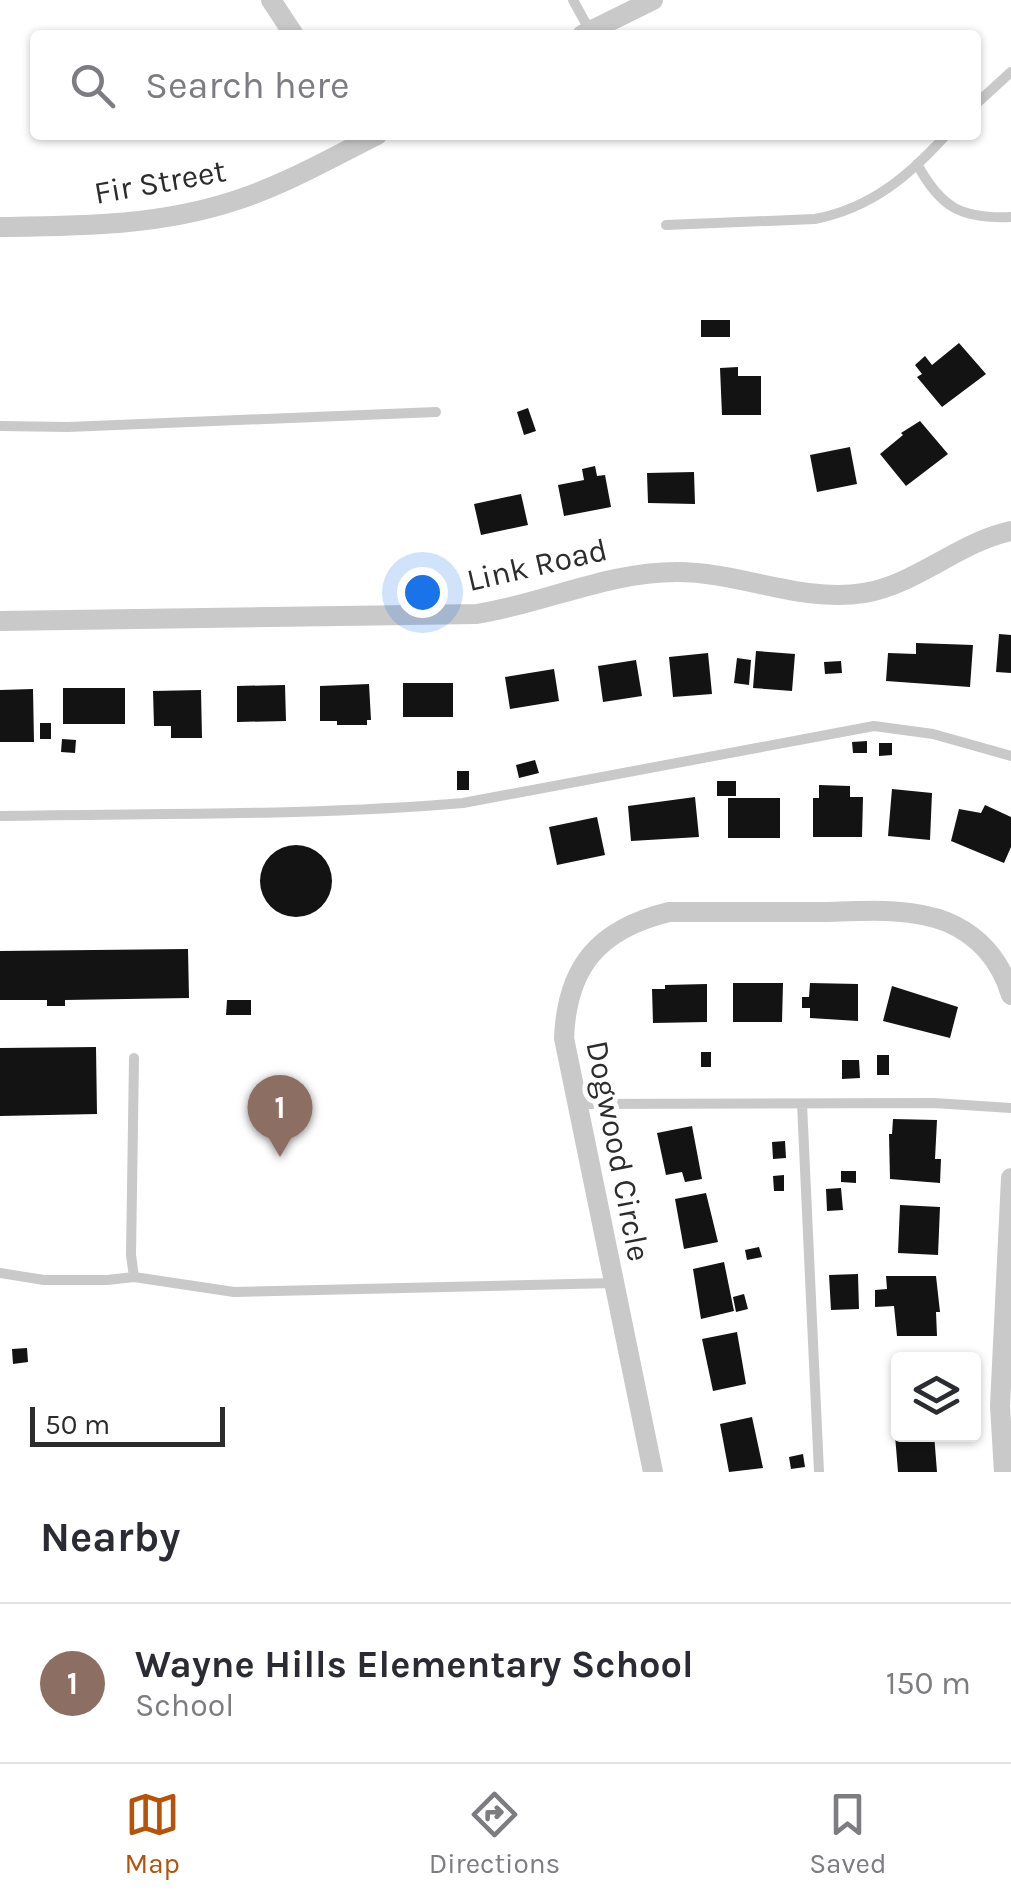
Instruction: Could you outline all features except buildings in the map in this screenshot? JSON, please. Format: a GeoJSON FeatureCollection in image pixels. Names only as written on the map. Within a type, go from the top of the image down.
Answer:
{"type":"FeatureCollection","features":[{"type":"Feature","properties":{"kind":"street"},"geometry":{"type":"LineString","coordinates":[[272,0],[291,30]]}},
{"type":"Feature","properties":{"kind":"street"},"geometry":{"type":"LineString","coordinates":[[592,30],[653,0]]}},
{"type":"Feature","properties":{"kind":"street","name":"Fir Street"},"geometry":{"type":"LineString","coordinates":[[0,227],[116,224],[192,213],[281,183],[348,142]]}},
{"type":"Feature","properties":{"kind":"street","name":"Link Road"},"geometry":{"type":"LineString","coordinates":[[0,621],[477,614],[521,606],[640,572],[726,577],[834,597],[897,583],[978,541],[1011,532]]}},
{"type":"Feature","properties":{"kind":"street","name":"Dogwood Circle"},"geometry":{"type":"LineString","coordinates":[[654,1472],[564,1038],[565,1009],[572,982],[595,949],[616,932],[647,917],[669,912],[924,915],[949,923],[972,937],[1004,973],[1011,995]]}},
{"type":"Feature","properties":{"kind":"street"},"geometry":{"type":"LineString","coordinates":[[1004,1472],[1000,1406],[1011,1178]]}},
{"type":"Feature","properties":{"kind":"lane"},"geometry":{"type":"LineString","coordinates":[[573,0],[585,30]]}},
{"type":"Feature","properties":{"kind":"lane"},"geometry":{"type":"LineString","coordinates":[[981,99],[1011,72]]}},
{"type":"Feature","properties":{"kind":"lane"},"geometry":{"type":"LineString","coordinates":[[666,225],[839,214],[867,203],[896,184],[941,140]]}},
{"type":"Feature","properties":{"kind":"lane"},"geometry":{"type":"LineString","coordinates":[[917,164],[931,189],[946,204],[966,214],[1011,217]]}},
{"type":"Feature","properties":{"kind":"lane"},"geometry":{"type":"LineString","coordinates":[[0,426],[68,427],[436,412]]}},
{"type":"Feature","properties":{"kind":"lane"},"geometry":{"type":"LineString","coordinates":[[0,816],[298,812],[463,802],[874,726],[923,732],[1011,756]]}},
{"type":"Feature","properties":{"kind":"lane"},"geometry":{"type":"LineString","coordinates":[[134,1058],[134,1276]]}},
{"type":"Feature","properties":{"kind":"lane"},"geometry":{"type":"LineString","coordinates":[[577,1104],[934,1104],[1011,1108]]}},
{"type":"Feature","properties":{"kind":"lane"},"geometry":{"type":"LineString","coordinates":[[802,1104],[818,1472]]}},
{"type":"Feature","properties":{"kind":"lane"},"geometry":{"type":"LineString","coordinates":[[0,1274],[44,1280],[134,1276],[234,1292],[614,1283]]}},
{"type":"Feature","properties":{"kind":"place","name":"Wayne Hills Elementary School"},"geometry":{"type":"Point","coordinates":[280,1157]}}]}
